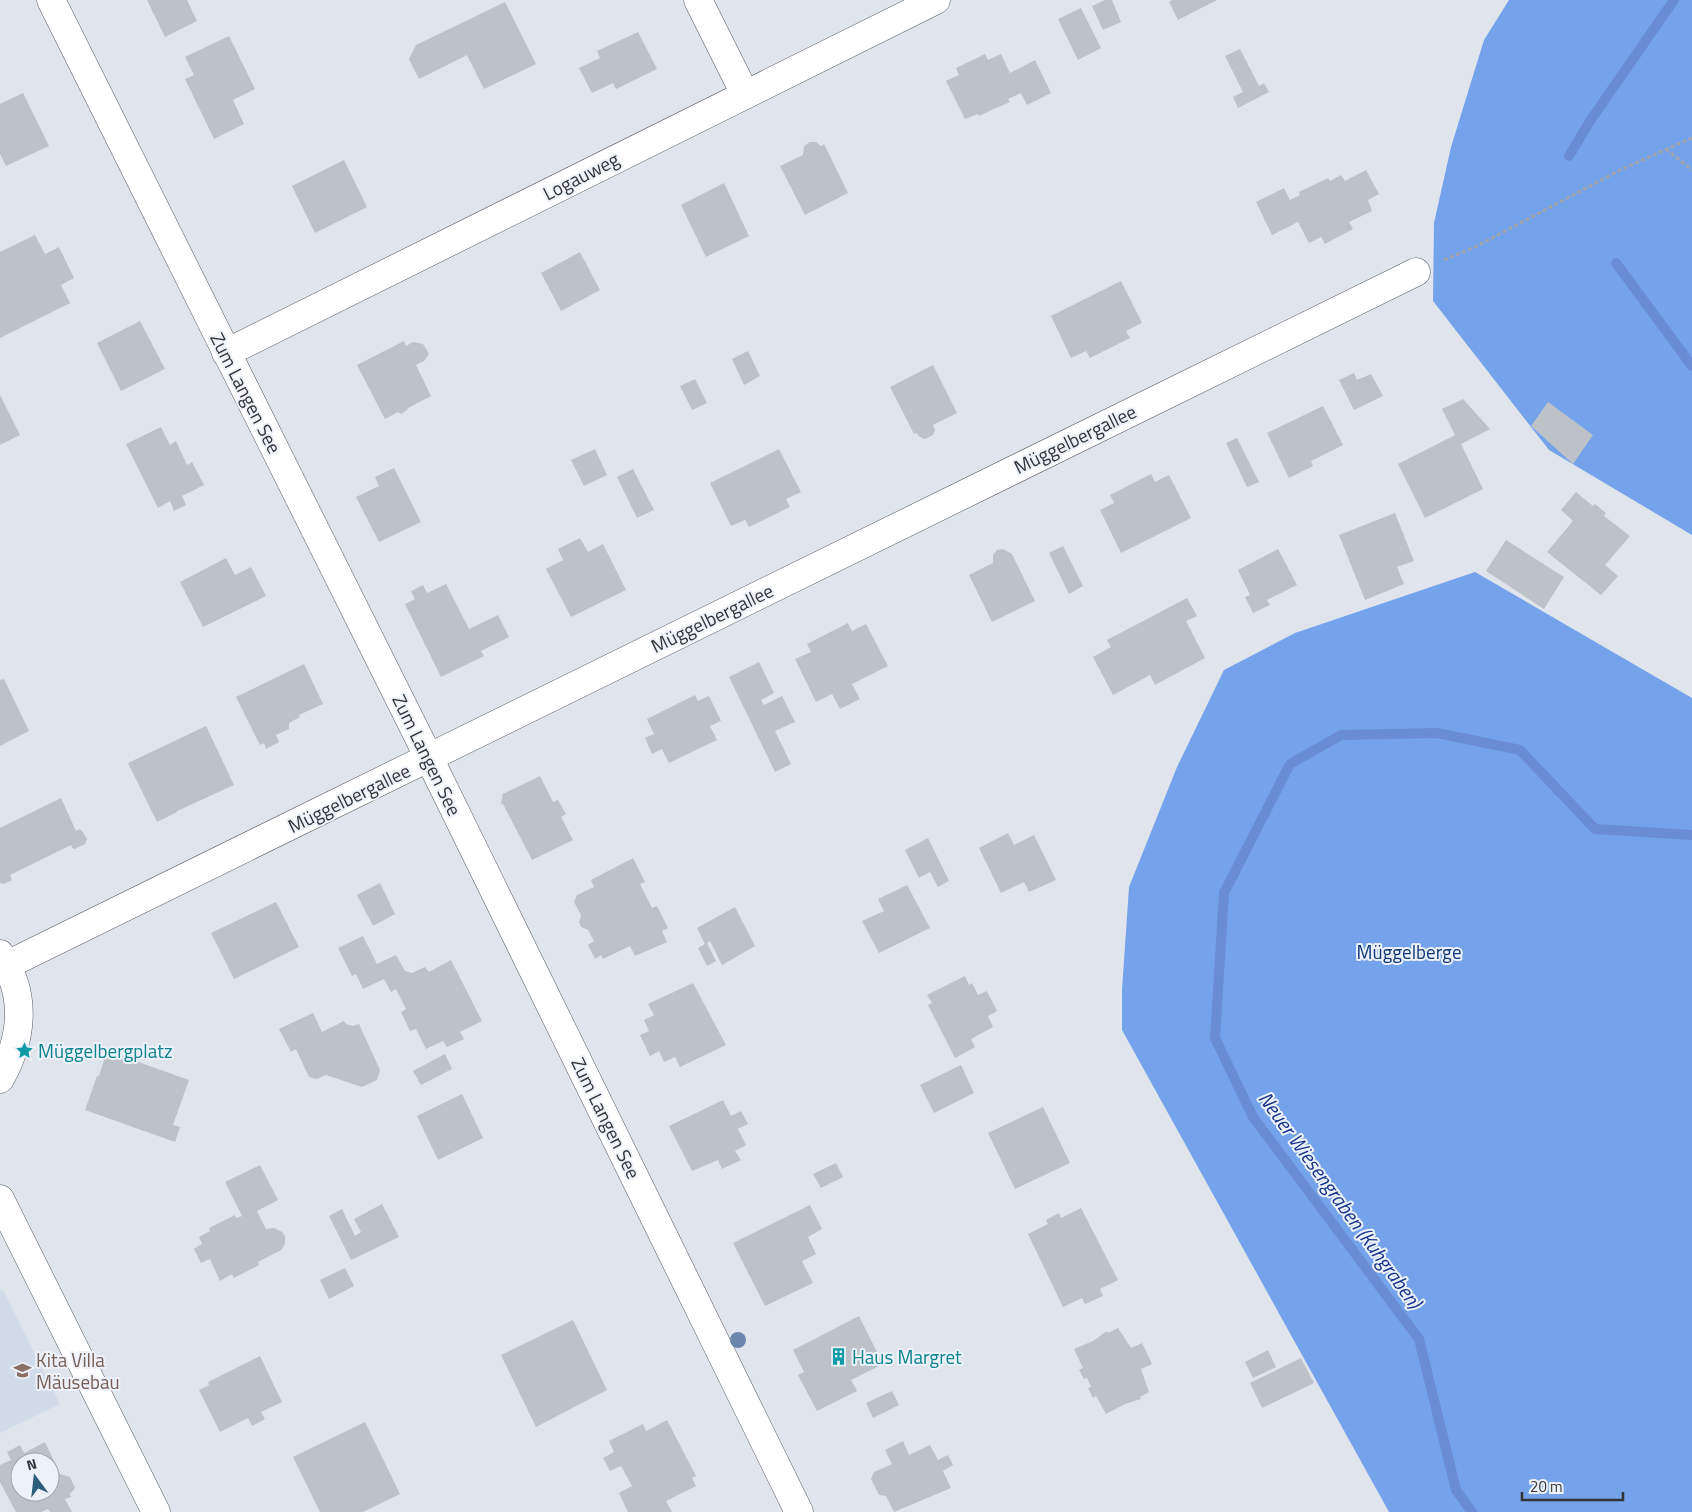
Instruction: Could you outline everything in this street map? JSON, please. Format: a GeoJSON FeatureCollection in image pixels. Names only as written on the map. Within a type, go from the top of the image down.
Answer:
{"type":"FeatureCollection","features":[{"type":"Feature","properties":{"kind":"street","name":"Zum Langen See"},"geometry":{"type":"LineString","coordinates":[[51,0],[429,758],[799,1512]]}},
{"type":"Feature","properties":{"kind":"street"},"geometry":{"type":"LineString","coordinates":[[698,0],[746,94]]}},
{"type":"Feature","properties":{"kind":"street","name":"Logauweg"},"geometry":{"type":"LineString","coordinates":[[226,353],[936,0]]}},
{"type":"Feature","properties":{"kind":"street","name":"Müggelbergallee"},"geometry":{"type":"LineString","coordinates":[[4,960],[429,758],[1416,272]]}},
{"type":"Feature","properties":{"kind":"street"},"geometry":{"type":"LineString","coordinates":[[0,1078],[10,1061],[18,1037],[20,1012],[16,987],[4,960]]}},
{"type":"Feature","properties":{"kind":"street"},"geometry":{"type":"LineString","coordinates":[[0,1199],[156,1512]]}},
{"type":"Feature","properties":{"kind":"path"},"geometry":{"type":"LineString","coordinates":[[1416,272],[1477,246],[1622,170],[1692,138]]}},
{"type":"Feature","properties":{"kind":"path"},"geometry":{"type":"LineString","coordinates":[[1666,149],[1692,170]]}},
{"type":"Feature","properties":{"kind":"shaded area","name":"Kita Villa Mäusebau"},"geometry":{"type":"Polygon","coordinates":[[[3,1290],[60,1404],[0,1433],[0,1291],[3,1290]]]}},
{"type":"Feature","properties":{"kind":"green space"},"geometry":{"type":"Polygon","coordinates":[[[1509,0],[1692,0],[1692,535],[1549,450],[1433,301],[1434,223],[1451,147],[1484,40],[1509,0]]]}},
{"type":"Feature","properties":{"kind":"green space","name":"Müggelberge"},"geometry":{"type":"Polygon","coordinates":[[[1475,572],[1692,698],[1692,1512],[1389,1512],[1122,1030],[1122,990],[1129,887],[1177,767],[1224,670],[1295,633],[1475,572]]]}},
{"type":"Feature","properties":{"kind":"building"},"geometry":{"type":"Polygon","coordinates":[[[147,0],[187,0],[197,21],[165,37],[147,0]]]}},
{"type":"Feature","properties":{"kind":"building"},"geometry":{"type":"Polygon","coordinates":[[[1105,0],[1112,0],[1121,22],[1103,30],[1092,6],[1105,0]]]}},
{"type":"Feature","properties":{"kind":"building"},"geometry":{"type":"Polygon","coordinates":[[[1172,0],[1217,0],[1178,20],[1169,2],[1172,0]]]}},
{"type":"Feature","properties":{"kind":"building"},"geometry":{"type":"Polygon","coordinates":[[[505,2],[536,64],[484,89],[467,55],[419,79],[409,59],[416,45],[505,2]]]}},
{"type":"Feature","properties":{"kind":"building"},"geometry":{"type":"Polygon","coordinates":[[[1081,8],[1101,48],[1078,60],[1058,19],[1081,8]]]}},
{"type":"Feature","properties":{"kind":"building"},"geometry":{"type":"Polygon","coordinates":[[[638,32],[657,69],[616,89],[613,83],[592,93],[579,68],[600,58],[597,51],[638,32]]]}},
{"type":"Feature","properties":{"kind":"building"},"geometry":{"type":"Polygon","coordinates":[[[229,36],[255,89],[233,100],[244,124],[214,139],[185,79],[194,75],[185,57],[229,36]]]}},
{"type":"Feature","properties":{"kind":"building"},"geometry":{"type":"Polygon","coordinates":[[[1240,49],[1259,86],[1264,83],[1269,92],[1238,108],[1233,97],[1243,92],[1225,56],[1240,49]]]}},
{"type":"Feature","properties":{"kind":"building"},"geometry":{"type":"Polygon","coordinates":[[[985,54],[988,60],[1001,54],[1010,73],[1035,60],[1051,93],[1027,105],[1021,93],[1008,99],[1010,102],[979,116],[978,114],[965,119],[946,81],[959,75],[956,68],[985,54]]]}},
{"type":"Feature","properties":{"kind":"building"},"geometry":{"type":"Polygon","coordinates":[[[23,93],[49,146],[6,166],[0,154],[0,104],[23,93]]]}},
{"type":"Feature","properties":{"kind":"building"},"geometry":{"type":"Polygon","coordinates":[[[810,142],[816,142],[821,146],[824,144],[848,193],[805,215],[780,166],[803,155],[804,146],[810,142]]]}},
{"type":"Feature","properties":{"kind":"building"},"geometry":{"type":"Polygon","coordinates":[[[344,160],[367,207],[315,233],[292,186],[344,160]]]}},
{"type":"Feature","properties":{"kind":"building"},"geometry":{"type":"Polygon","coordinates":[[[1366,170],[1379,194],[1368,200],[1372,211],[1349,222],[1353,229],[1325,244],[1321,237],[1309,243],[1298,222],[1272,235],[1256,202],[1284,188],[1290,200],[1300,195],[1299,192],[1328,178],[1330,181],[1341,175],[1345,181],[1366,170]]]}},
{"type":"Feature","properties":{"kind":"building"},"geometry":{"type":"Polygon","coordinates":[[[724,183],[749,236],[706,257],[681,205],[724,183]]]}},
{"type":"Feature","properties":{"kind":"building"},"geometry":{"type":"Polygon","coordinates":[[[35,235],[45,254],[59,247],[74,278],[61,285],[70,303],[0,338],[0,252],[35,235]]]}},
{"type":"Feature","properties":{"kind":"building"},"geometry":{"type":"Polygon","coordinates":[[[580,252],[600,290],[561,311],[541,273],[580,252]]]}},
{"type":"Feature","properties":{"kind":"building"},"geometry":{"type":"Polygon","coordinates":[[[1121,281],[1142,323],[1126,331],[1130,338],[1090,358],[1086,351],[1071,358],[1051,316],[1121,281]]]}},
{"type":"Feature","properties":{"kind":"building"},"geometry":{"type":"Polygon","coordinates":[[[140,321],[165,369],[121,391],[97,343],[140,321]]]}},
{"type":"Feature","properties":{"kind":"building"},"geometry":{"type":"Polygon","coordinates":[[[404,341],[406,346],[413,342],[423,344],[429,354],[424,361],[416,365],[431,396],[408,408],[401,414],[398,412],[385,419],[357,365],[404,341]]]}},
{"type":"Feature","properties":{"kind":"building"},"geometry":{"type":"Polygon","coordinates":[[[748,351],[760,376],[744,385],[732,359],[748,351]]]}},
{"type":"Feature","properties":{"kind":"building"},"geometry":{"type":"Polygon","coordinates":[[[933,365],[957,413],[933,425],[935,430],[933,435],[925,439],[916,433],[914,434],[890,387],[933,365]]]}},
{"type":"Feature","properties":{"kind":"building"},"geometry":{"type":"Polygon","coordinates":[[[1354,373],[1357,380],[1371,374],[1383,396],[1354,410],[1339,380],[1354,373]]]}},
{"type":"Feature","properties":{"kind":"building"},"geometry":{"type":"Polygon","coordinates":[[[695,379],[707,403],[692,410],[680,386],[695,379]]]}},
{"type":"Feature","properties":{"kind":"building"},"geometry":{"type":"Polygon","coordinates":[[[0,395],[20,435],[0,445],[0,395]]]}},
{"type":"Feature","properties":{"kind":"building"},"geometry":{"type":"Polygon","coordinates":[[[1463,399],[1490,429],[1461,444],[1483,489],[1425,518],[1398,464],[1455,435],[1442,409],[1463,399]]]}},
{"type":"Feature","properties":{"kind":"building"},"geometry":{"type":"Polygon","coordinates":[[[1548,402],[1593,435],[1573,464],[1531,426],[1548,402]]]}},
{"type":"Feature","properties":{"kind":"building"},"geometry":{"type":"Polygon","coordinates":[[[1323,406],[1343,445],[1311,461],[1313,466],[1289,478],[1267,433],[1323,406]]]}},
{"type":"Feature","properties":{"kind":"building"},"geometry":{"type":"Polygon","coordinates":[[[161,427],[170,445],[176,441],[187,465],[192,462],[204,485],[182,496],[186,505],[174,511],[170,501],[158,508],[126,444],[161,427]]]}},
{"type":"Feature","properties":{"kind":"building"},"geometry":{"type":"Polygon","coordinates":[[[1237,438],[1259,482],[1247,487],[1226,443],[1237,438]]]}},
{"type":"Feature","properties":{"kind":"building"},"geometry":{"type":"Polygon","coordinates":[[[595,449],[607,475],[584,486],[571,460],[595,449]]]}},
{"type":"Feature","properties":{"kind":"building"},"geometry":{"type":"Polygon","coordinates":[[[779,449],[801,492],[786,499],[790,507],[749,527],[745,520],[731,526],[710,483],[779,449]]]}},
{"type":"Feature","properties":{"kind":"building"},"geometry":{"type":"Polygon","coordinates":[[[394,468],[421,522],[379,542],[356,497],[379,486],[375,477],[394,468]]]}},
{"type":"Feature","properties":{"kind":"building"},"geometry":{"type":"Polygon","coordinates":[[[633,469],[654,510],[637,518],[617,477],[633,469]]]}},
{"type":"Feature","properties":{"kind":"building"},"geometry":{"type":"Polygon","coordinates":[[[1151,474],[1155,482],[1169,475],[1191,518],[1121,553],[1100,510],[1114,503],[1110,495],[1151,474]]]}},
{"type":"Feature","properties":{"kind":"building"},"geometry":{"type":"Polygon","coordinates":[[[1576,492],[1593,506],[1595,504],[1606,513],[1604,516],[1630,536],[1605,565],[1618,576],[1601,595],[1547,552],[1573,521],[1561,510],[1576,492]]]}},
{"type":"Feature","properties":{"kind":"building"},"geometry":{"type":"Polygon","coordinates":[[[1395,513],[1414,561],[1397,567],[1404,584],[1365,600],[1339,535],[1395,513]]]}},
{"type":"Feature","properties":{"kind":"building"},"geometry":{"type":"Polygon","coordinates":[[[580,538],[588,552],[603,544],[626,590],[571,617],[546,569],[563,560],[558,549],[580,538]]]}},
{"type":"Feature","properties":{"kind":"building"},"geometry":{"type":"Polygon","coordinates":[[[1506,540],[1564,577],[1544,609],[1486,571],[1506,540]]]}},
{"type":"Feature","properties":{"kind":"building"},"geometry":{"type":"Polygon","coordinates":[[[1063,546],[1083,586],[1069,594],[1049,553],[1063,546]]]}},
{"type":"Feature","properties":{"kind":"building"},"geometry":{"type":"Polygon","coordinates":[[[1003,549],[1012,554],[1035,601],[992,622],[969,575],[993,563],[993,555],[997,550],[1003,549]]]}},
{"type":"Feature","properties":{"kind":"building"},"geometry":{"type":"Polygon","coordinates":[[[1278,549],[1297,585],[1267,600],[1270,605],[1253,613],[1245,597],[1250,595],[1238,570],[1278,549]]]}},
{"type":"Feature","properties":{"kind":"building"},"geometry":{"type":"Polygon","coordinates":[[[226,558],[235,575],[251,567],[266,596],[203,627],[180,582],[226,558]]]}},
{"type":"Feature","properties":{"kind":"building"},"geometry":{"type":"Polygon","coordinates":[[[446,584],[469,629],[498,615],[509,637],[481,651],[484,656],[441,677],[405,604],[415,599],[411,591],[423,585],[427,593],[446,584]]]}},
{"type":"Feature","properties":{"kind":"building"},"geometry":{"type":"Polygon","coordinates":[[[1187,598],[1197,616],[1186,621],[1205,658],[1155,685],[1150,675],[1113,695],[1093,657],[1111,647],[1107,640],[1187,598]]]}},
{"type":"Feature","properties":{"kind":"building"},"geometry":{"type":"Polygon","coordinates":[[[848,623],[852,631],[866,624],[888,666],[852,684],[860,699],[840,709],[832,694],[816,702],[795,659],[811,652],[807,644],[848,623]]]}},
{"type":"Feature","properties":{"kind":"building"},"geometry":{"type":"Polygon","coordinates":[[[759,662],[774,693],[761,700],[764,705],[782,696],[795,722],[775,731],[791,764],[775,772],[729,677],[759,662]]]}},
{"type":"Feature","properties":{"kind":"building"},"geometry":{"type":"Polygon","coordinates":[[[304,664],[323,704],[299,715],[300,717],[289,723],[289,729],[276,735],[279,742],[266,749],[264,743],[260,745],[236,697],[304,664]]]}},
{"type":"Feature","properties":{"kind":"building"},"geometry":{"type":"Polygon","coordinates":[[[4,679],[29,731],[0,746],[0,680],[4,679]]]}},
{"type":"Feature","properties":{"kind":"building"},"geometry":{"type":"Polygon","coordinates":[[[695,695],[698,701],[709,696],[721,721],[710,726],[717,740],[669,763],[662,749],[652,754],[645,738],[654,734],[647,719],[695,695]]]}},
{"type":"Feature","properties":{"kind":"building"},"geometry":{"type":"Polygon","coordinates":[[[206,726],[234,785],[157,822],[128,763],[206,726]]]}},
{"type":"Feature","properties":{"kind":"building"},"geometry":{"type":"Polygon","coordinates":[[[540,776],[553,802],[558,800],[566,814],[561,817],[573,840],[532,860],[503,804],[501,804],[503,793],[540,776]]]}},
{"type":"Feature","properties":{"kind":"building"},"geometry":{"type":"Polygon","coordinates":[[[61,798],[76,831],[79,829],[87,839],[85,844],[75,849],[71,845],[10,875],[12,880],[4,884],[0,883],[0,828],[61,798]]]}},
{"type":"Feature","properties":{"kind":"building"},"geometry":{"type":"Polygon","coordinates":[[[1008,833],[1014,845],[1034,835],[1056,880],[1029,892],[1024,882],[1001,893],[979,848],[1008,833]]]}},
{"type":"Feature","properties":{"kind":"building"},"geometry":{"type":"Polygon","coordinates":[[[928,838],[949,881],[938,887],[930,872],[919,878],[905,850],[928,838]]]}},
{"type":"Feature","properties":{"kind":"building"},"geometry":{"type":"Polygon","coordinates":[[[633,858],[645,882],[640,884],[652,908],[657,906],[668,928],[662,931],[667,942],[635,956],[630,946],[603,959],[601,955],[595,959],[588,945],[594,941],[588,930],[581,927],[579,922],[581,915],[574,902],[577,895],[594,887],[591,880],[633,858]]]}},
{"type":"Feature","properties":{"kind":"building"},"geometry":{"type":"Polygon","coordinates":[[[380,883],[395,914],[373,926],[357,895],[380,883]]]}},
{"type":"Feature","properties":{"kind":"building"},"geometry":{"type":"Polygon","coordinates":[[[907,885],[930,928],[879,953],[862,921],[884,911],[878,899],[907,885]]]}},
{"type":"Feature","properties":{"kind":"building"},"geometry":{"type":"Polygon","coordinates":[[[276,902],[299,947],[234,979],[211,933],[276,902]]]}},
{"type":"Feature","properties":{"kind":"building"},"geometry":{"type":"Polygon","coordinates":[[[735,907],[755,946],[722,965],[710,941],[707,943],[716,961],[707,966],[698,948],[705,944],[697,928],[735,907]]]}},
{"type":"Feature","properties":{"kind":"building"},"geometry":{"type":"Polygon","coordinates":[[[363,936],[377,964],[396,955],[405,971],[412,973],[425,967],[429,972],[451,960],[482,1021],[460,1032],[464,1039],[447,1047],[443,1041],[426,1049],[416,1029],[410,1031],[401,1012],[406,1009],[396,989],[391,992],[384,979],[363,989],[356,974],[352,976],[338,948],[363,936]]]}},
{"type":"Feature","properties":{"kind":"building"},"geometry":{"type":"Polygon","coordinates":[[[965,976],[969,985],[972,983],[978,995],[987,991],[997,1011],[988,1016],[993,1027],[971,1039],[975,1047],[955,1058],[928,1005],[932,1003],[927,995],[965,976]]]}},
{"type":"Feature","properties":{"kind":"building"},"geometry":{"type":"Polygon","coordinates":[[[693,983],[726,1045],[680,1067],[675,1057],[664,1062],[659,1051],[650,1056],[640,1035],[649,1031],[644,1020],[654,1015],[648,1004],[693,983]]]}},
{"type":"Feature","properties":{"kind":"building"},"geometry":{"type":"Polygon","coordinates":[[[313,1013],[322,1032],[344,1021],[346,1024],[353,1026],[359,1024],[380,1070],[377,1080],[362,1087],[326,1075],[317,1079],[309,1077],[296,1049],[291,1052],[279,1029],[313,1013]]]}},
{"type":"Feature","properties":{"kind":"building"},"geometry":{"type":"Polygon","coordinates":[[[107,1051],[189,1080],[173,1125],[180,1127],[175,1142],[85,1110],[107,1051]]]}},
{"type":"Feature","properties":{"kind":"building"},"geometry":{"type":"Polygon","coordinates":[[[445,1054],[452,1069],[421,1085],[413,1071],[445,1054]]]}},
{"type":"Feature","properties":{"kind":"building"},"geometry":{"type":"Polygon","coordinates":[[[961,1065],[974,1093],[934,1113],[920,1085],[961,1065]]]}},
{"type":"Feature","properties":{"kind":"building"},"geometry":{"type":"Polygon","coordinates":[[[462,1094],[483,1138],[438,1160],[417,1116],[462,1094]]]}},
{"type":"Feature","properties":{"kind":"building"},"geometry":{"type":"Polygon","coordinates":[[[723,1100],[731,1116],[741,1111],[748,1124],[738,1129],[746,1145],[735,1151],[741,1160],[722,1169],[718,1160],[692,1171],[669,1126],[723,1100]]]}},
{"type":"Feature","properties":{"kind":"building"},"geometry":{"type":"Polygon","coordinates":[[[1043,1107],[1070,1163],[1015,1189],[988,1133],[1043,1107]]]}},
{"type":"Feature","properties":{"kind":"building"},"geometry":{"type":"Polygon","coordinates":[[[836,1163],[843,1177],[821,1188],[813,1174],[836,1163]]]}},
{"type":"Feature","properties":{"kind":"building"},"geometry":{"type":"Polygon","coordinates":[[[260,1165],[278,1200],[257,1211],[266,1229],[274,1228],[282,1232],[285,1236],[285,1244],[281,1250],[258,1262],[259,1265],[234,1278],[232,1274],[220,1281],[210,1259],[201,1263],[194,1249],[202,1244],[199,1237],[210,1231],[209,1228],[235,1215],[236,1218],[242,1216],[225,1182],[260,1165]]]}},
{"type":"Feature","properties":{"kind":"building"},"geometry":{"type":"Polygon","coordinates":[[[382,1204],[399,1237],[351,1260],[329,1216],[342,1209],[355,1236],[361,1232],[354,1219],[382,1204]]]}},
{"type":"Feature","properties":{"kind":"building"},"geometry":{"type":"Polygon","coordinates":[[[810,1205],[822,1229],[808,1237],[816,1254],[802,1261],[813,1283],[765,1306],[733,1243],[810,1205]]]}},
{"type":"Feature","properties":{"kind":"building"},"geometry":{"type":"Polygon","coordinates":[[[1081,1208],[1118,1280],[1100,1289],[1103,1296],[1085,1304],[1082,1298],[1063,1307],[1028,1234],[1048,1224],[1046,1220],[1059,1213],[1061,1218],[1081,1208]]]}},
{"type":"Feature","properties":{"kind":"building"},"geometry":{"type":"Polygon","coordinates":[[[345,1268],[354,1286],[329,1299],[320,1280],[345,1268]]]}},
{"type":"Feature","properties":{"kind":"building","name":"Haus Margret"},"geometry":{"type":"Polygon","coordinates":[[[859,1316],[883,1364],[851,1380],[857,1391],[817,1411],[798,1375],[804,1372],[793,1350],[859,1316]]]}},
{"type":"Feature","properties":{"kind":"building"},"geometry":{"type":"Polygon","coordinates":[[[573,1320],[607,1390],[536,1427],[501,1355],[573,1320]]]}},
{"type":"Feature","properties":{"kind":"building"},"geometry":{"type":"Polygon","coordinates":[[[1118,1328],[1131,1348],[1142,1343],[1152,1364],[1141,1369],[1149,1392],[1140,1397],[1141,1399],[1125,1404],[1106,1414],[1096,1396],[1093,1398],[1088,1388],[1091,1387],[1087,1378],[1084,1379],[1079,1370],[1083,1368],[1074,1349],[1093,1341],[1107,1331],[1108,1333],[1118,1328]]]}},
{"type":"Feature","properties":{"kind":"building"},"geometry":{"type":"Polygon","coordinates":[[[1268,1350],[1276,1367],[1253,1378],[1245,1362],[1268,1350]]]}},
{"type":"Feature","properties":{"kind":"building"},"geometry":{"type":"Polygon","coordinates":[[[260,1356],[282,1402],[261,1412],[265,1419],[252,1426],[248,1418],[220,1432],[199,1390],[209,1385],[208,1382],[260,1356]]]}},
{"type":"Feature","properties":{"kind":"building"},"geometry":{"type":"Polygon","coordinates":[[[1301,1358],[1314,1383],[1262,1408],[1250,1383],[1301,1358]]]}},
{"type":"Feature","properties":{"kind":"building"},"geometry":{"type":"Polygon","coordinates":[[[892,1391],[899,1405],[873,1418],[866,1403],[892,1391]]]}},
{"type":"Feature","properties":{"kind":"building"},"geometry":{"type":"Polygon","coordinates":[[[667,1420],[696,1476],[692,1478],[696,1486],[666,1501],[672,1512],[628,1512],[619,1493],[632,1486],[621,1466],[610,1471],[603,1458],[614,1452],[609,1441],[643,1424],[646,1431],[667,1420]]]}},
{"type":"Feature","properties":{"kind":"building"},"geometry":{"type":"Polygon","coordinates":[[[365,1422],[400,1494],[363,1512],[320,1512],[293,1457],[365,1422]]]}},
{"type":"Feature","properties":{"kind":"building"},"geometry":{"type":"Polygon","coordinates":[[[903,1441],[909,1455],[930,1445],[938,1460],[948,1455],[953,1465],[943,1471],[951,1488],[894,1512],[886,1496],[879,1495],[871,1479],[874,1472],[892,1464],[885,1450],[903,1441]]]}},
{"type":"Feature","properties":{"kind":"building"},"geometry":{"type":"Polygon","coordinates":[[[45,1442],[50,1452],[26,1452],[45,1442]]]}},
{"type":"Feature","properties":{"kind":"building"},"geometry":{"type":"Polygon","coordinates":[[[20,1445],[24,1452],[10,1452],[10,1458],[7,1452],[20,1445]]]}},
{"type":"Feature","properties":{"kind":"building"},"geometry":{"type":"Polygon","coordinates":[[[10,1460],[10,1501],[0,1482],[0,1465],[10,1460]]]}},
{"type":"Feature","properties":{"kind":"building"},"geometry":{"type":"Polygon","coordinates":[[[60,1474],[70,1477],[75,1488],[70,1494],[71,1497],[65,1499],[72,1512],[50,1512],[48,1509],[41,1512],[16,1512],[11,1502],[60,1502],[60,1474]]]}},
{"type":"Feature","properties":{"kind":"waterway","name":"Neuer Wiesengraben (Kuhgraben)"},"geometry":{"type":"LineString","coordinates":[[1569,156],[1590,121],[1674,0]]}},
{"type":"Feature","properties":{"kind":"waterway","name":"Neuer Wiesengraben (Kuhgraben)"},"geometry":{"type":"LineString","coordinates":[[1616,263],[1692,366]]}},
{"type":"Feature","properties":{"kind":"waterway","name":"Neuer Wiesengraben (Kuhgraben)"},"geometry":{"type":"LineString","coordinates":[[1472,1512],[1456,1490],[1419,1339],[1253,1117],[1215,1038],[1224,893],[1290,764],[1341,735],[1437,733],[1520,750],[1595,829],[1692,835]]}},
{"type":"Feature","properties":{"kind":"place","name":"Müggelbergplatz"},"geometry":{"type":"Point","coordinates":[24,1051]}},
{"type":"Feature","properties":{"kind":"place","name":"Haus Margret"},"geometry":{"type":"Point","coordinates":[838,1357]}},
{"type":"Feature","properties":{"kind":"place","name":"Kita Villa Mäusebau"},"geometry":{"type":"Point","coordinates":[22,1371]}}]}
